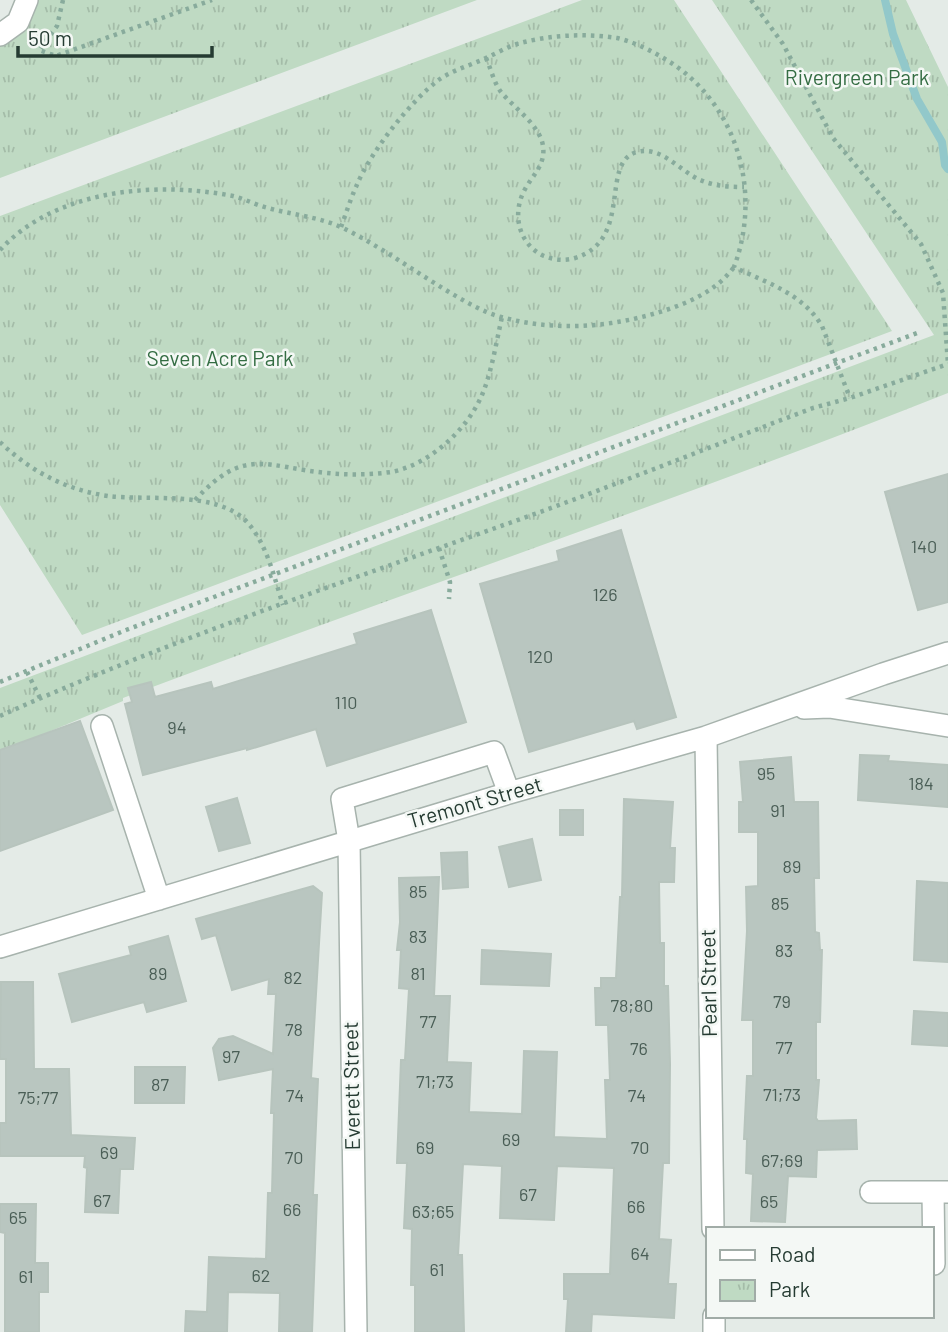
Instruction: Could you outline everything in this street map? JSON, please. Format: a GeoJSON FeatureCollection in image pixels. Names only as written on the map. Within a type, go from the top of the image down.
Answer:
{"type":"FeatureCollection","features":[{"type":"Feature","properties":{"kind":"street"},"geometry":{"type":"LineString","coordinates":[[0,35],[18,22],[27,0]]}},
{"type":"Feature","properties":{"kind":"street","name":"Tremont Street"},"geometry":{"type":"LineString","coordinates":[[0,947],[509,793],[706,737],[948,653]]}},
{"type":"Feature","properties":{"kind":"street"},"geometry":{"type":"LineString","coordinates":[[788,709],[829,707],[948,726]]}},
{"type":"Feature","properties":{"kind":"street"},"geometry":{"type":"LineString","coordinates":[[102,726],[159,899]]}},
{"type":"Feature","properties":{"kind":"street","name":"Pearl Street"},"geometry":{"type":"LineString","coordinates":[[706,737],[713,1227]]}},
{"type":"Feature","properties":{"kind":"street","name":"Everett Street"},"geometry":{"type":"LineString","coordinates":[[356,1332],[349,841],[342,799],[494,752],[509,793]]}},
{"type":"Feature","properties":{"kind":"street"},"geometry":{"type":"LineString","coordinates":[[871,1192],[941,1192],[938,1264]]}},
{"type":"Feature","properties":{"kind":"path"},"geometry":{"type":"LineString","coordinates":[[64,0],[57,26],[39,50],[56,56],[212,0]]}},
{"type":"Feature","properties":{"kind":"path"},"geometry":{"type":"LineString","coordinates":[[0,716],[152,652],[813,408],[948,364],[943,293],[920,244],[833,138],[783,44],[751,0]]}},
{"type":"Feature","properties":{"kind":"path"},"geometry":{"type":"LineString","coordinates":[[0,250],[19,233],[54,213],[91,197],[154,189],[183,189],[236,197],[341,227],[472,305],[502,317],[559,326],[592,327],[665,311],[711,290],[734,267],[744,232],[744,187],[739,154],[727,124],[714,102],[692,77],[648,48],[618,38],[584,35],[516,44],[440,79],[397,122],[356,185],[341,227]]}},
{"type":"Feature","properties":{"kind":"path"},"geometry":{"type":"LineString","coordinates":[[486,58],[499,89],[540,134],[543,145],[541,166],[523,194],[518,211],[523,237],[537,252],[552,259],[569,260],[594,250],[606,234],[612,217],[618,172],[624,161],[634,152],[648,150],[659,153],[699,179],[714,185],[744,187]]}},
{"type":"Feature","properties":{"kind":"path"},"geometry":{"type":"LineString","coordinates":[[734,267],[804,302],[822,326],[850,398]]}},
{"type":"Feature","properties":{"kind":"path"},"geometry":{"type":"LineString","coordinates":[[195,500],[225,472],[254,464],[361,475],[393,472],[421,461],[451,439],[470,417],[482,395],[502,317]]}},
{"type":"Feature","properties":{"kind":"path"},"geometry":{"type":"LineString","coordinates":[[0,682],[126,630],[917,333]]}},
{"type":"Feature","properties":{"kind":"path"},"geometry":{"type":"LineString","coordinates":[[0,442],[32,469],[86,492],[110,496],[195,500],[235,513],[245,520],[258,538],[284,605]]}},
{"type":"Feature","properties":{"kind":"path"},"geometry":{"type":"LineString","coordinates":[[439,548],[450,582],[449,599]]}},
{"type":"Feature","properties":{"kind":"path"},"geometry":{"type":"LineString","coordinates":[[27,672],[40,698]]}},
{"type":"Feature","properties":{"kind":"green space"},"geometry":{"type":"Polygon","coordinates":[[[34,0],[477,0],[0,178],[0,40],[34,0]]]}},
{"type":"Feature","properties":{"kind":"green space","name":"Seven Acre Park"},"geometry":{"type":"Polygon","coordinates":[[[582,0],[674,0],[892,331],[82,635],[0,505],[0,216],[582,0]]]}},
{"type":"Feature","properties":{"kind":"green space","name":"Rivergreen Park"},"geometry":{"type":"Polygon","coordinates":[[[712,0],[906,0],[948,87],[948,393],[742,472],[123,698],[123,701],[0,752],[0,688],[934,335],[712,0]]]}},
{"type":"Feature","properties":{"kind":"building"},"geometry":{"type":"Polygon","coordinates":[[[948,474],[948,602],[918,610],[885,492],[948,474]]]}},
{"type":"Feature","properties":{"kind":"building"},"geometry":{"type":"Polygon","coordinates":[[[621,530],[676,717],[637,729],[634,721],[529,752],[480,584],[559,561],[557,551],[621,530]]]}},
{"type":"Feature","properties":{"kind":"building"},"geometry":{"type":"Polygon","coordinates":[[[431,610],[466,722],[327,766],[316,729],[247,750],[143,775],[125,704],[132,702],[128,688],[151,682],[155,697],[211,682],[213,689],[357,644],[354,634],[431,610]]]}},
{"type":"Feature","properties":{"kind":"building"},"geometry":{"type":"Polygon","coordinates":[[[80,721],[113,810],[0,851],[0,750],[80,721]]]}},
{"type":"Feature","properties":{"kind":"building"},"geometry":{"type":"Polygon","coordinates":[[[860,755],[889,756],[888,761],[948,765],[948,807],[858,800],[860,755]]]}},
{"type":"Feature","properties":{"kind":"building"},"geometry":{"type":"Polygon","coordinates":[[[791,757],[794,802],[818,802],[819,878],[814,878],[815,932],[819,933],[822,950],[820,1022],[816,1022],[816,1080],[819,1080],[816,1118],[818,1121],[856,1120],[857,1149],[817,1150],[816,1177],[788,1176],[785,1222],[751,1221],[753,1174],[746,1173],[747,1139],[744,1139],[747,1076],[753,1076],[753,1020],[742,1020],[747,931],[746,887],[758,886],[758,832],[739,832],[739,802],[743,802],[740,762],[791,757]]]}},
{"type":"Feature","properties":{"kind":"building"},"geometry":{"type":"Polygon","coordinates":[[[237,798],[250,843],[219,851],[206,807],[237,798]]]}},
{"type":"Feature","properties":{"kind":"building"},"geometry":{"type":"Polygon","coordinates":[[[624,799],[673,802],[670,848],[675,848],[674,882],[659,882],[660,943],[664,943],[664,986],[668,986],[670,1064],[669,1163],[663,1163],[659,1239],[671,1240],[668,1284],[676,1284],[674,1318],[592,1314],[591,1332],[566,1332],[568,1299],[564,1299],[564,1274],[610,1274],[614,1168],[557,1166],[554,1220],[500,1218],[502,1166],[463,1164],[458,1255],[462,1255],[464,1332],[415,1332],[415,1285],[411,1285],[412,1229],[404,1228],[407,1163],[397,1163],[401,1060],[405,1060],[409,989],[399,988],[399,878],[439,877],[434,996],[450,996],[447,1062],[471,1063],[469,1112],[522,1114],[524,1051],[557,1052],[554,1137],[607,1139],[605,1080],[610,1080],[608,1025],[596,1025],[595,988],[601,988],[601,978],[616,978],[622,897],[624,799]]]}},
{"type":"Feature","properties":{"kind":"building"},"geometry":{"type":"Polygon","coordinates":[[[560,810],[583,810],[583,835],[560,835],[560,810]]]}},
{"type":"Feature","properties":{"kind":"building"},"geometry":{"type":"Polygon","coordinates":[[[532,839],[541,880],[509,887],[499,847],[532,839]]]}},
{"type":"Feature","properties":{"kind":"building"},"geometry":{"type":"Polygon","coordinates":[[[467,852],[468,887],[443,889],[441,853],[467,852]]]}},
{"type":"Feature","properties":{"kind":"building"},"geometry":{"type":"Polygon","coordinates":[[[917,881],[948,883],[948,962],[914,960],[917,881]]]}},
{"type":"Feature","properties":{"kind":"building"},"geometry":{"type":"Polygon","coordinates":[[[313,886],[322,893],[311,1078],[318,1079],[313,1195],[317,1195],[312,1332],[279,1332],[280,1293],[228,1292],[227,1332],[185,1332],[186,1311],[207,1312],[209,1257],[266,1259],[268,1193],[272,1193],[273,1069],[219,1080],[213,1048],[219,1039],[233,1036],[273,1054],[276,994],[268,994],[269,979],[232,990],[216,935],[202,939],[196,919],[313,886]]]}},
{"type":"Feature","properties":{"kind":"building"},"geometry":{"type":"Polygon","coordinates":[[[168,936],[186,1001],[147,1012],[144,1002],[72,1022],[59,974],[131,955],[129,947],[168,936]]]}},
{"type":"Feature","properties":{"kind":"building"},"geometry":{"type":"Polygon","coordinates":[[[482,950],[551,954],[549,986],[481,984],[482,950]]]}},
{"type":"Feature","properties":{"kind":"building"},"geometry":{"type":"Polygon","coordinates":[[[1,982],[33,982],[34,1069],[69,1069],[71,1135],[135,1138],[133,1169],[120,1169],[118,1213],[85,1212],[85,1156],[0,1156],[0,1123],[6,1123],[6,1059],[0,1059],[1,982]]]}},
{"type":"Feature","properties":{"kind":"building"},"geometry":{"type":"Polygon","coordinates":[[[914,1011],[948,1013],[948,1046],[912,1044],[914,1011]]]}},
{"type":"Feature","properties":{"kind":"building"},"geometry":{"type":"Polygon","coordinates":[[[135,1067],[185,1067],[184,1103],[135,1103],[135,1067]]]}},
{"type":"Feature","properties":{"kind":"building"},"geometry":{"type":"Polygon","coordinates":[[[0,1204],[36,1204],[35,1263],[48,1263],[48,1292],[39,1292],[39,1332],[5,1332],[5,1233],[0,1232],[0,1204]]]}},
{"type":"Feature","properties":{"kind":"waterway"},"geometry":{"type":"LineString","coordinates":[[885,0],[893,34],[917,99],[942,142],[948,169]]}}]}
